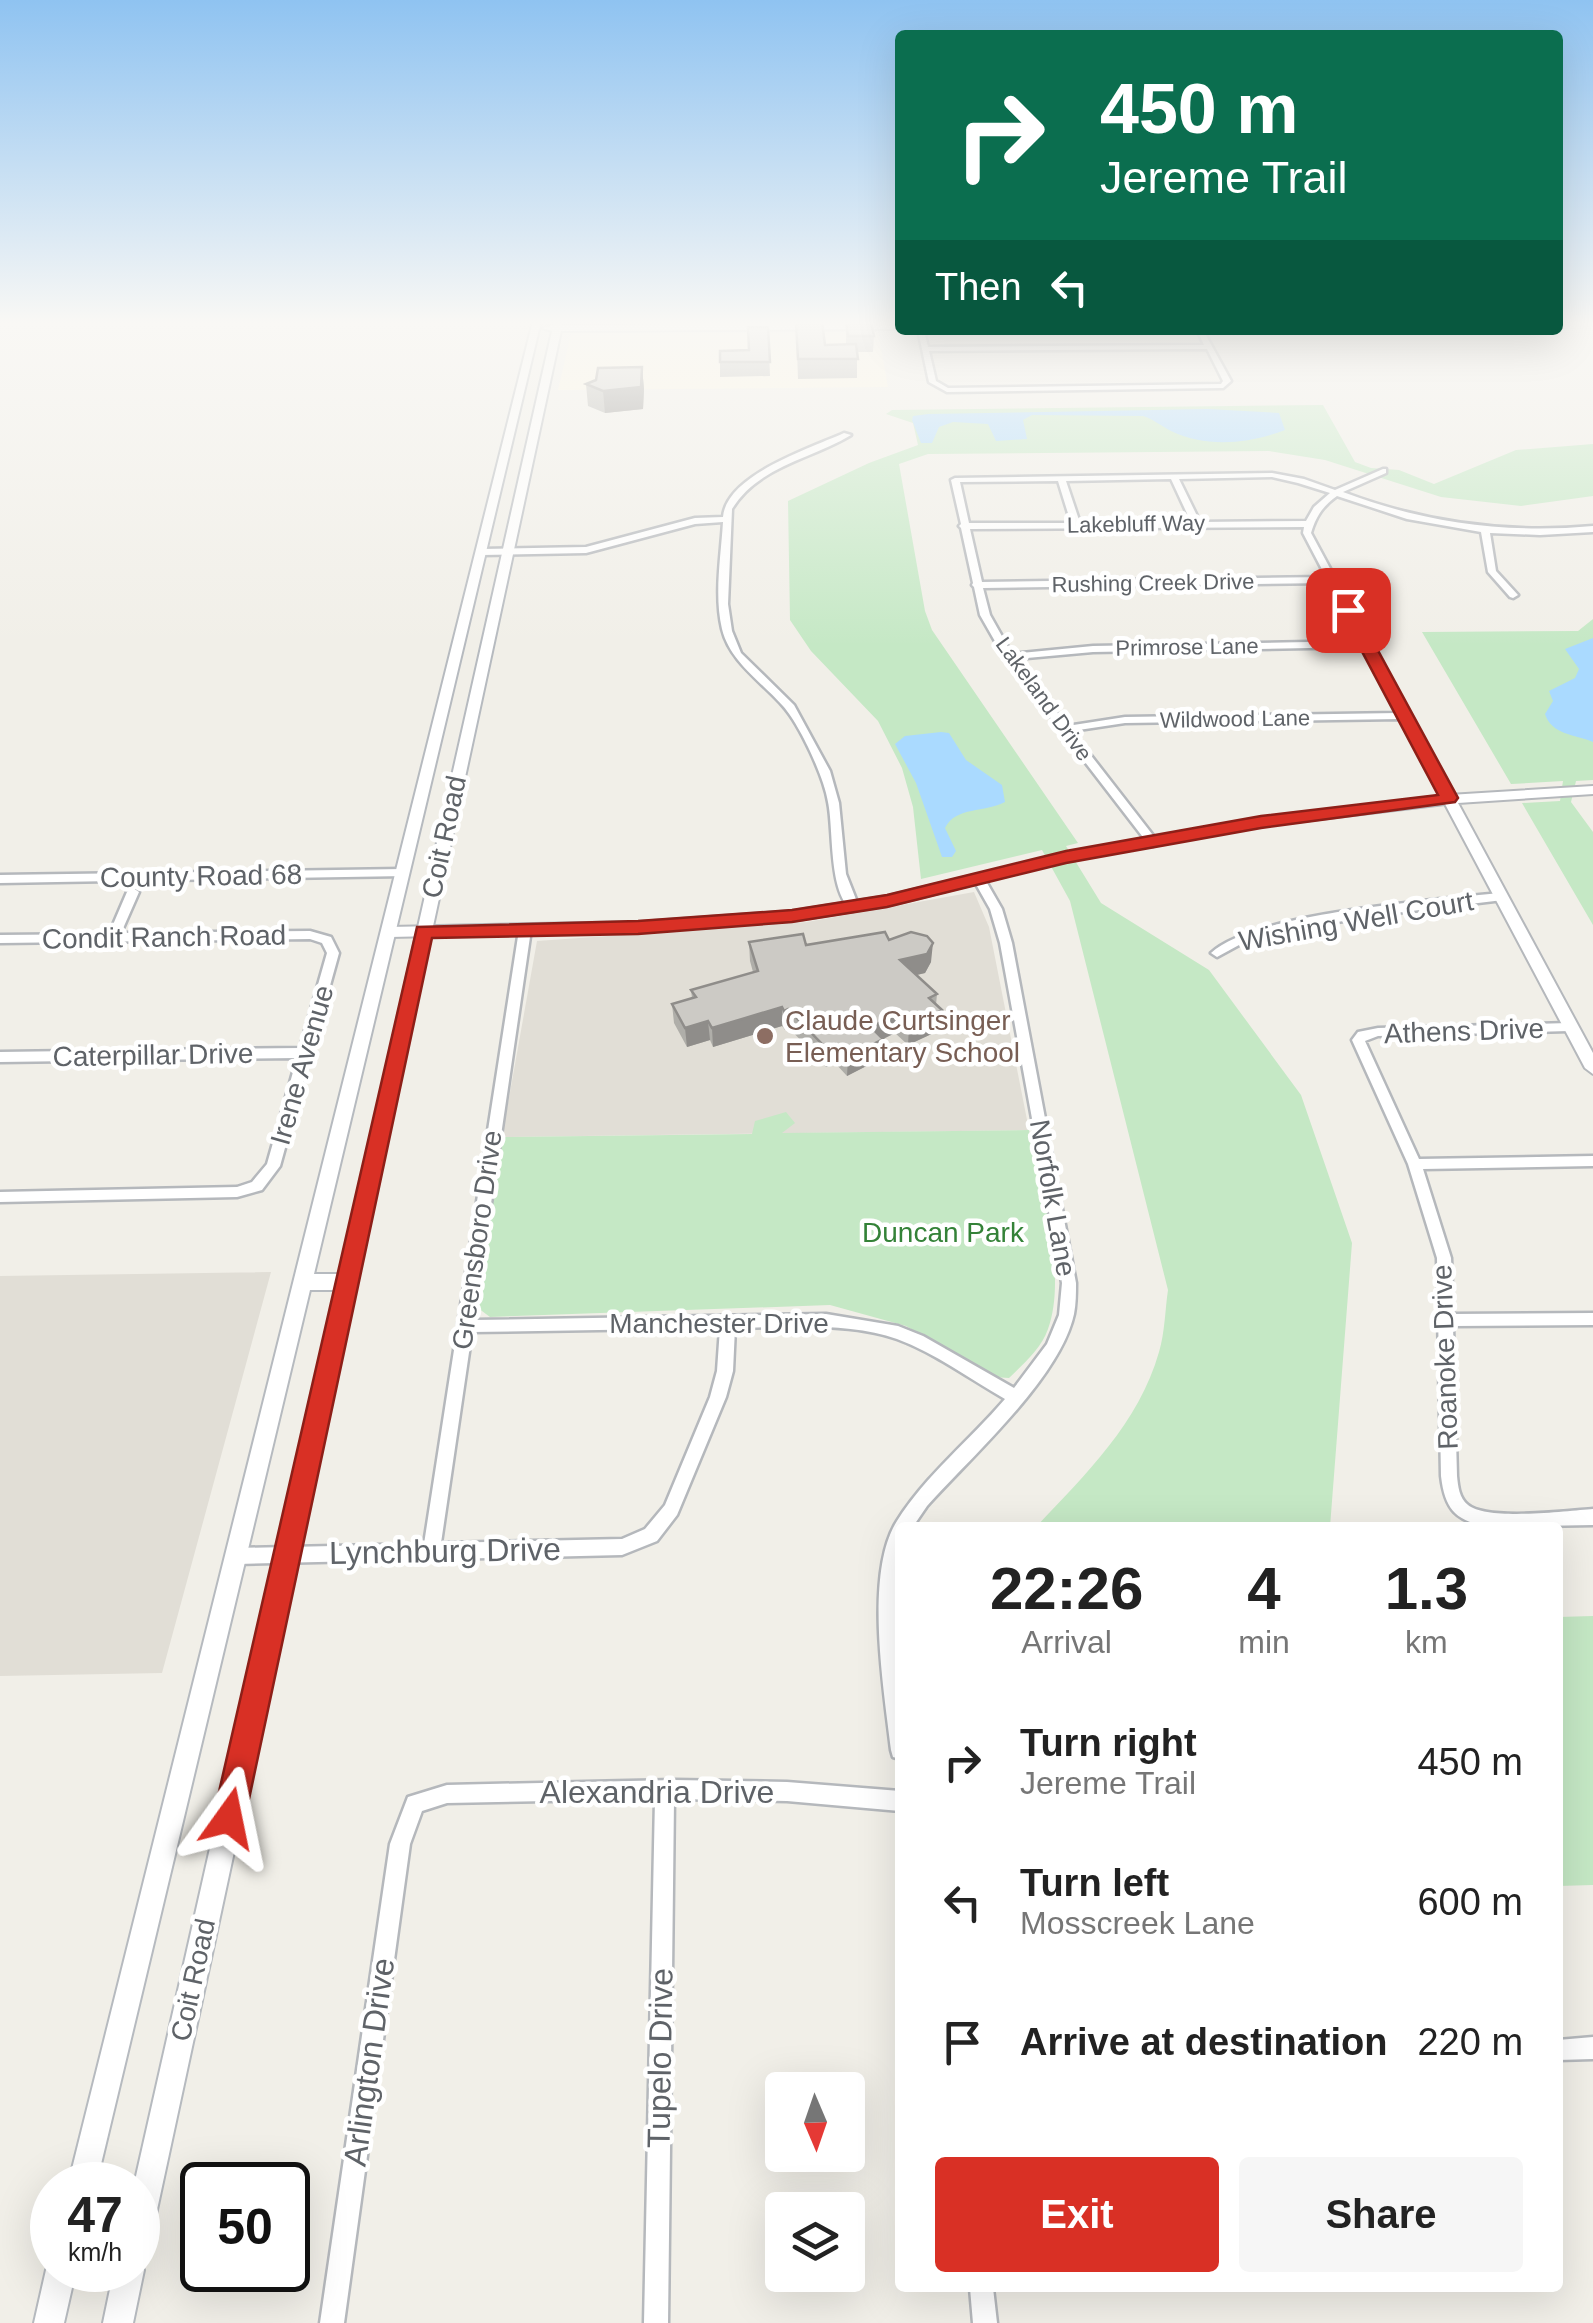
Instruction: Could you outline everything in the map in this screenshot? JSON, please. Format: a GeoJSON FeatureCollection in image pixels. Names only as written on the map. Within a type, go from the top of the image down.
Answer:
{"type":"FeatureCollection","features":[{"type":"Feature","properties":{"kind":"main road","name":"Coit Road"},"geometry":{"type":"LineString","coordinates":[[88,2162],[510,429]]}},
{"type":"Feature","properties":{"kind":"main road","name":"Coit Road"},"geometry":{"type":"LineString","coordinates":[[154,2162],[534,429]]}},
{"type":"Feature","properties":{"kind":"main road"},"geometry":{"type":"LineString","coordinates":[[500,477],[524,477]]}},
{"type":"Feature","properties":{"kind":"main road"},"geometry":{"type":"LineString","coordinates":[[428,773],[459,772]]}},
{"type":"Feature","properties":{"kind":"main road"},"geometry":{"type":"LineString","coordinates":[[389,932],[726,922],[853,907],[1066,857],[1309,814],[1449,798],[1593,790]]}},
{"type":"Feature","properties":{"kind":"main road"},"geometry":{"type":"LineString","coordinates":[[1449,798],[1593,1068]]}},
{"type":"Feature","properties":{"kind":"main road"},"geometry":{"type":"LineString","coordinates":[[304,1282],[346,1282]]}},
{"type":"Feature","properties":{"kind":"main road"},"geometry":{"type":"LineString","coordinates":[[48,2323],[56,2292]]}},
{"type":"Feature","properties":{"kind":"main road"},"geometry":{"type":"LineString","coordinates":[[118,2323],[124,2292]]}},
{"type":"Feature","properties":{"kind":"street"},"geometry":{"type":"LineString","coordinates":[[847,435],[748,482],[733,497],[728,520],[724,604],[727,631],[737,654],[790,707],[818,755],[834,803],[840,874],[853,907]]}},
{"type":"Feature","properties":{"kind":"street"},"geometry":{"type":"LineString","coordinates":[[1383,472],[1337,492],[1316,509],[1307,533],[1449,798]]}},
{"type":"Feature","properties":{"kind":"street"},"geometry":{"type":"LineString","coordinates":[[1174,476],[1196,523]]}},
{"type":"Feature","properties":{"kind":"street"},"geometry":{"type":"LineString","coordinates":[[1076,524],[1061,477],[1272,476],[1337,492],[1407,516],[1485,531],[1593,529]]}},
{"type":"Feature","properties":{"kind":"street","name":"Lakeland Drive"},"geometry":{"type":"LineString","coordinates":[[1061,477],[955,480],[976,585],[985,616],[1009,657],[1153,844]]}},
{"type":"Feature","properties":{"kind":"street"},"geometry":{"type":"LineString","coordinates":[[482,552],[586,550],[695,521],[728,520]]}},
{"type":"Feature","properties":{"kind":"street","name":"Lakebluff Way"},"geometry":{"type":"LineString","coordinates":[[963,526],[1308,524]]}},
{"type":"Feature","properties":{"kind":"street"},"geometry":{"type":"LineString","coordinates":[[1485,531],[1492,572],[1513,595]]}},
{"type":"Feature","properties":{"kind":"street","name":"Rushing Creek Drive"},"geometry":{"type":"LineString","coordinates":[[976,585],[1330,580]]}},
{"type":"Feature","properties":{"kind":"street","name":"Primrose Lane"},"geometry":{"type":"LineString","coordinates":[[1009,657],[1094,649],[1365,644]]}},
{"type":"Feature","properties":{"kind":"street","name":"Wildwood Lane"},"geometry":{"type":"LineString","coordinates":[[1066,729],[1125,720],[1404,716]]}},
{"type":"Feature","properties":{"kind":"street","name":"County Road 68"},"geometry":{"type":"LineString","coordinates":[[0,879],[402,873]]}},
{"type":"Feature","properties":{"kind":"street","name":"Norfolk Lane"},"geometry":{"type":"LineString","coordinates":[[906,1522],[1015,1397],[1062,1334],[1070,1295],[1006,943],[996,909],[979,879]]}},
{"type":"Feature","properties":{"kind":"street"},"geometry":{"type":"LineString","coordinates":[[113,938],[133,892]]}},
{"type":"Feature","properties":{"kind":"street","name":"Wishing Well Court"},"geometry":{"type":"LineString","coordinates":[[1217,953],[1224,944],[1251,935],[1384,911],[1499,897]]}},
{"type":"Feature","properties":{"kind":"street","name":"Greensboro Drive"},"geometry":{"type":"LineString","coordinates":[[432,1551],[525,930]]}},
{"type":"Feature","properties":{"kind":"street","name":"Condit Ranch Road"},"geometry":{"type":"LineString","coordinates":[[0,940],[310,936],[328,941]]}},
{"type":"Feature","properties":{"kind":"street","name":"Irene Avenue"},"geometry":{"type":"LineString","coordinates":[[0,1196],[236,1192],[257,1186],[274,1166],[333,953],[328,941]]}},
{"type":"Feature","properties":{"kind":"street","name":"Athens Drive"},"geometry":{"type":"LineString","coordinates":[[1359,1037],[1378,1032],[1569,1027]]}},
{"type":"Feature","properties":{"kind":"street","name":"Roanoke Drive"},"geometry":{"type":"LineString","coordinates":[[1359,1037],[1415,1164],[1444,1258],[1449,1476],[1461,1510],[1471,1516],[1498,1519],[1593,1517]]}},
{"type":"Feature","properties":{"kind":"street","name":"Caterpillar Drive"},"geometry":{"type":"LineString","coordinates":[[0,1057],[305,1053]]}},
{"type":"Feature","properties":{"kind":"street"},"geometry":{"type":"LineString","coordinates":[[1415,1164],[1593,1162]]}},
{"type":"Feature","properties":{"kind":"street"},"geometry":{"type":"LineString","coordinates":[[1446,1320],[1593,1319]]}},
{"type":"Feature","properties":{"kind":"street","name":"Lynchburg Drive"},"geometry":{"type":"LineString","coordinates":[[236,1556],[622,1547],[651,1535],[671,1510],[718,1397],[725,1370],[728,1320]]}},
{"type":"Feature","properties":{"kind":"street","name":"Manchester Drive"},"geometry":{"type":"LineString","coordinates":[[464,1326],[826,1320],[893,1332],[948,1355],[1015,1397]]}},
{"type":"Feature","properties":{"kind":"street","name":"Norfolk Lane"},"geometry":{"type":"LineString","coordinates":[[895,1558],[889,1587],[888,1652],[895,1709]]}},
{"type":"Feature","properties":{"kind":"street","name":"Alexandria Drive"},"geometry":{"type":"LineString","coordinates":[[415,1804],[447,1794],[665,1792],[836,1792],[895,1800]]}},
{"type":"Feature","properties":{"kind":"street","name":"Tupelo Drive"},"geometry":{"type":"LineString","coordinates":[[656,2323],[665,1792]]}},
{"type":"Feature","properties":{"kind":"street","name":"Arlington Drive"},"geometry":{"type":"LineString","coordinates":[[332,2323],[400,1844],[415,1804]]}},
{"type":"Feature","properties":{"kind":"street"},"geometry":{"type":"LineString","coordinates":[[1563,2050],[1593,2048]]}},
{"type":"Feature","properties":{"kind":"street"},"geometry":{"type":"LineString","coordinates":[[982,2292],[985,2323]]}},
{"type":"Feature","properties":{"kind":"shaded area","name":"Claude Curtsinger Elementary School"},"geometry":{"type":"Polygon","coordinates":[[[974,892],[989,927],[1029,1130],[502,1137],[537,941],[807,922],[974,892]]]}},
{"type":"Feature","properties":{"kind":"shaded area"},"geometry":{"type":"Polygon","coordinates":[[[271,1272],[162,1673],[0,1676],[0,1276],[271,1272]]]}},
{"type":"Feature","properties":{"kind":"green space"},"geometry":{"type":"Polygon","coordinates":[[[914,429],[1337,429],[1355,462],[1371,468],[1399,470],[1434,484],[1516,450],[1593,444],[1593,496],[1521,506],[1441,497],[1325,460],[1269,451],[928,454],[899,464],[925,611],[932,630],[1078,843],[1066,846],[1101,903],[1209,970],[1301,1095],[1352,1243],[1330,1522],[1041,1522],[1108,1447],[1138,1402],[1159,1352],[1168,1290],[1070,901],[1042,850],[921,879],[913,807],[902,768],[878,721],[811,651],[790,620],[788,501],[918,445],[914,429]]]}},
{"type":"Feature","properties":{"kind":"green space"},"geometry":{"type":"Polygon","coordinates":[[[1593,619],[1593,780],[1576,781],[1571,802],[1593,832],[1593,925],[1522,803],[1560,801],[1563,781],[1511,784],[1422,632],[1578,631],[1593,619]]]}},
{"type":"Feature","properties":{"kind":"green space","name":"Duncan Park"},"geometry":{"type":"Polygon","coordinates":[[[786,1112],[795,1123],[782,1133],[1029,1130],[1054,1257],[1053,1307],[1041,1343],[1009,1378],[994,1377],[906,1326],[830,1305],[490,1317],[478,1308],[502,1137],[752,1134],[755,1121],[786,1112]]]}},
{"type":"Feature","properties":{"kind":"green space"},"geometry":{"type":"Polygon","coordinates":[[[1593,1616],[1593,1885],[1563,1886],[1563,1617],[1593,1616]]]}},
{"type":"Feature","properties":{"kind":"water"},"geometry":{"type":"Polygon","coordinates":[[[916,429],[938,429],[932,443],[921,443],[916,429]]]}},
{"type":"Feature","properties":{"kind":"water"},"geometry":{"type":"Polygon","coordinates":[[[991,429],[1025,429],[1027,439],[996,441],[991,429]]]}},
{"type":"Feature","properties":{"kind":"water"},"geometry":{"type":"Polygon","coordinates":[[[1168,429],[1285,430],[1242,441],[1213,442],[1168,429]]]}},
{"type":"Feature","properties":{"kind":"water"},"geometry":{"type":"Polygon","coordinates":[[[1593,638],[1593,742],[1558,730],[1545,714],[1553,701],[1549,691],[1575,678],[1579,669],[1565,649],[1593,638]]]}},
{"type":"Feature","properties":{"kind":"water"},"geometry":{"type":"Polygon","coordinates":[[[949,733],[966,760],[1002,785],[1005,802],[950,821],[945,828],[956,851],[952,857],[942,857],[916,783],[895,744],[905,736],[949,733]]]}},
{"type":"Feature","properties":{"kind":"building"},"geometry":{"type":"Polygon","coordinates":[[[885,932],[889,940],[911,932],[927,936],[933,943],[927,954],[900,960],[937,994],[929,998],[942,1010],[909,1026],[897,1014],[871,1027],[883,1039],[848,1057],[835,1044],[826,1048],[782,1007],[712,1028],[708,1021],[685,1028],[672,1004],[696,997],[691,990],[758,971],[749,942],[803,934],[806,945],[885,932]]]}},
{"type":"Feature","properties":{"kind":"place","name":"Claude Curtsinger Elementary School"},"geometry":{"type":"Point","coordinates":[765,1036]}},
{"type":"Feature","properties":{"kind":"route"},"geometry":{"type":"LineString","coordinates":[[229,1818],[424,932],[638,927],[792,916],[887,901],[1090,852],[1309,814],[1449,798],[1348,610]]}}]}
